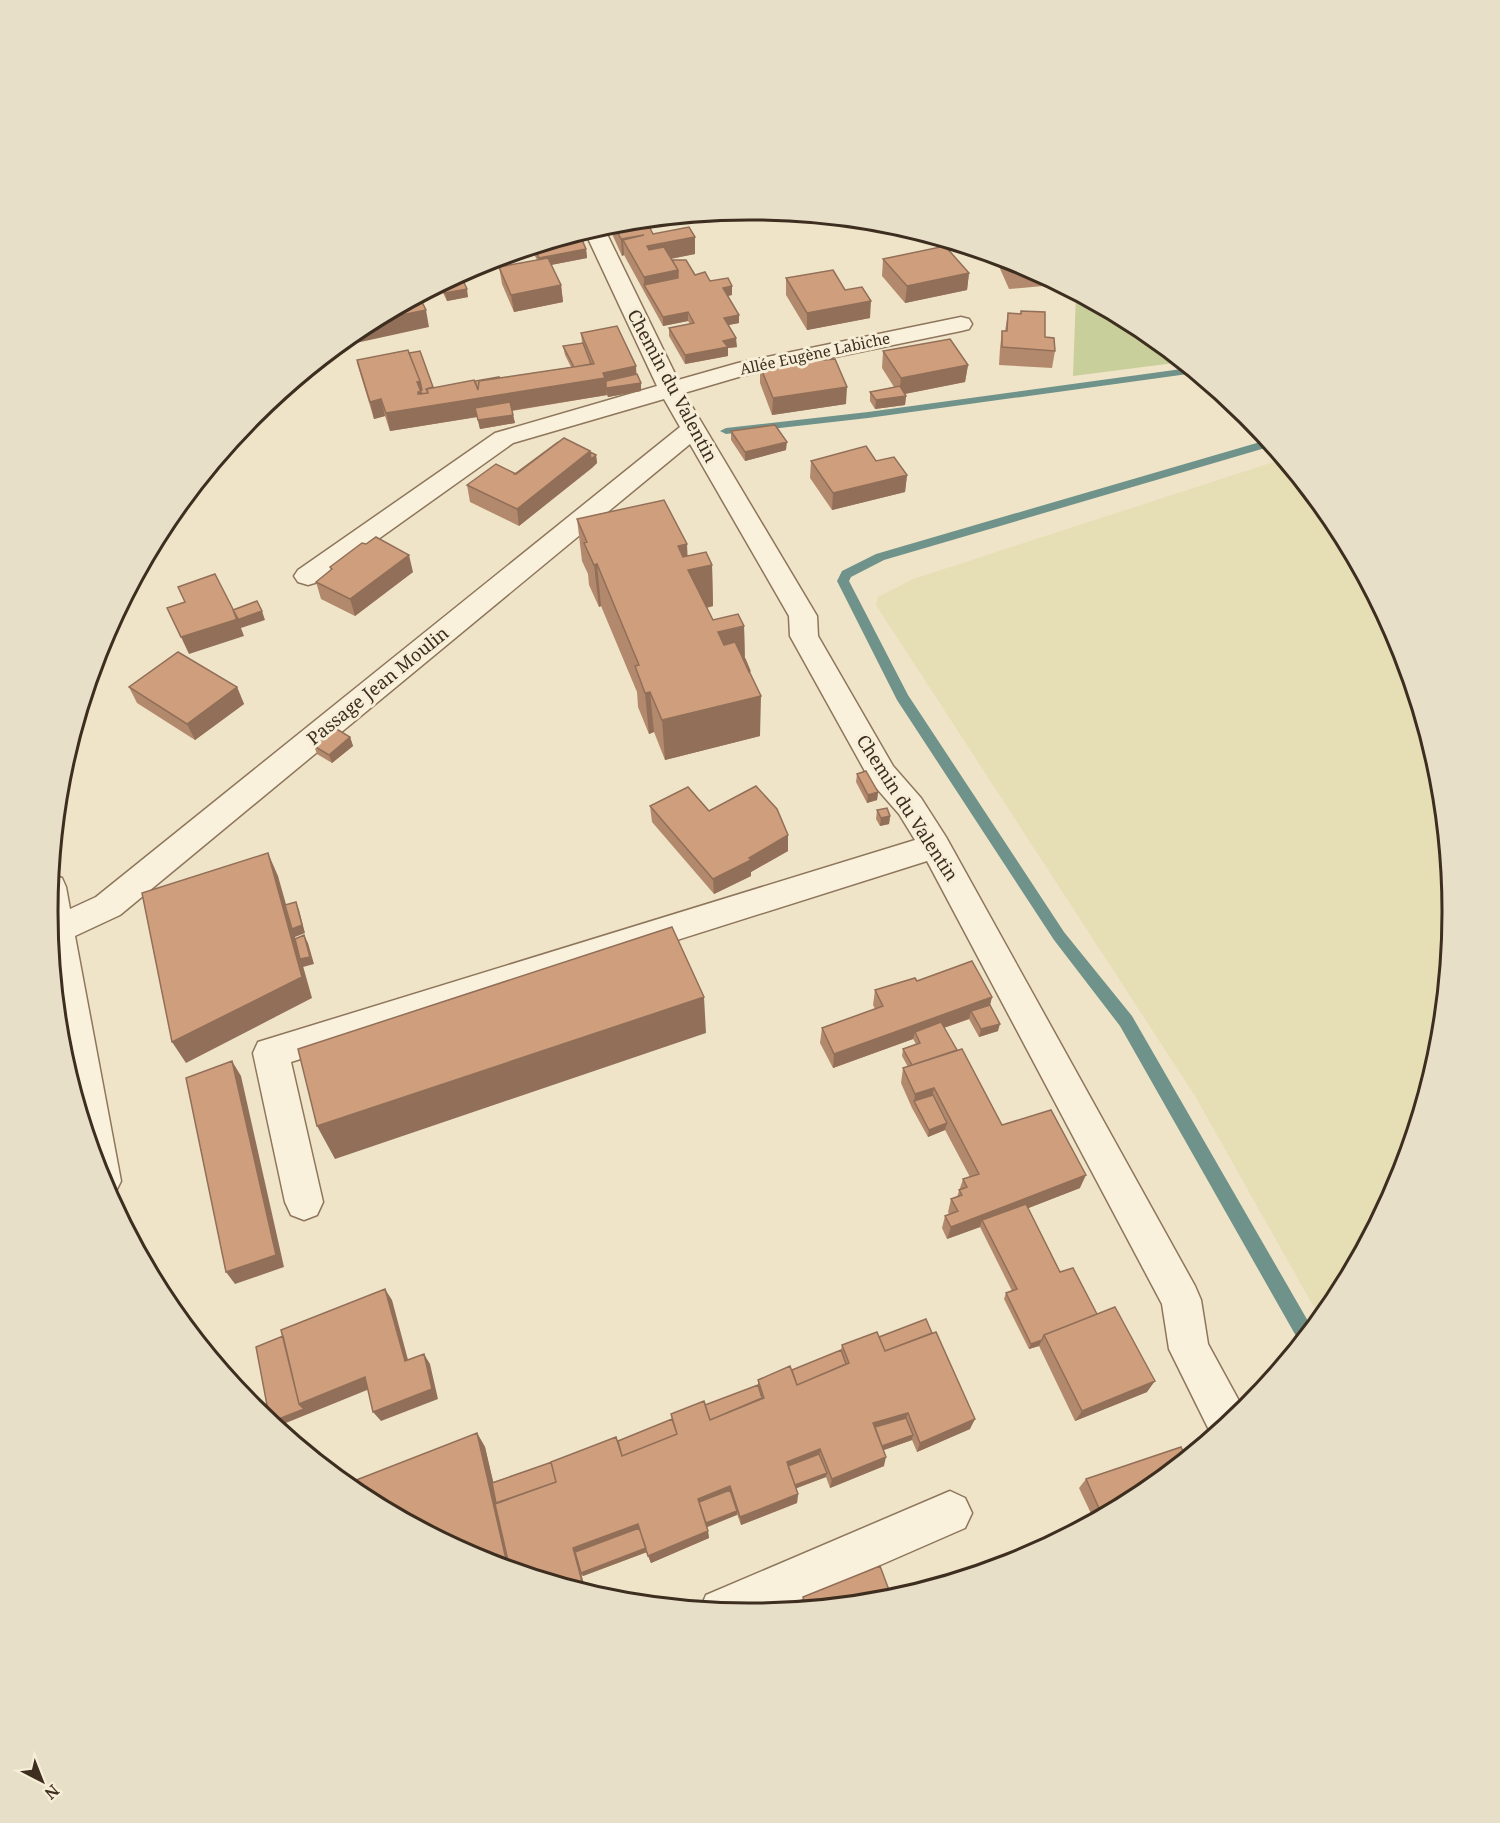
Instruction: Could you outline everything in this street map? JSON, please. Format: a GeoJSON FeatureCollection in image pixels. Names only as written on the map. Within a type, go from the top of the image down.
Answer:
{"type":"FeatureCollection","features":[{"type":"Feature","properties":{"kind":"street","name":"Chemin du Valentin"},"geometry":{"type":"LineString","coordinates":[[598,237],[692,430],[803,616],[804,636],[882,774],[910,806],[936,846],[1181,1300],[1189,1348],[1224,1414]]}},
{"type":"Feature","properties":{"kind":"street","name":"Allée Eugène Labiche"},"geometry":{"type":"LineString","coordinates":[[308,576],[504,438],[738,370],[962,324]]}},
{"type":"Feature","properties":{"kind":"street","name":"Passage Jean Moulin"},"geometry":{"type":"LineString","coordinates":[[59,929],[108,906],[692,430]]}},
{"type":"Feature","properties":{"kind":"street"},"geometry":{"type":"LineString","coordinates":[[304,1202],[271,1053],[936,846]]}},
{"type":"Feature","properties":{"kind":"street"},"geometry":{"type":"LineString","coordinates":[[59,943],[91,1122]]}},
{"type":"Feature","properties":{"kind":"street"},"geometry":{"type":"LineString","coordinates":[[741,1603],[950,1513]]}},
{"type":"Feature","properties":{"kind":"shaded area"},"geometry":{"type":"Polygon","coordinates":[[[1275,462],[1325,527],[1349,566],[1389,647],[1418,733],[1436,821],[1442,911],[1440,957],[1436,1002],[1428,1046],[1405,1134],[1370,1217],[1349,1257],[1315,1310],[1195,1096],[876,605],[878,597],[913,579],[1275,462]]]}},
{"type":"Feature","properties":{"kind":"green space"},"geometry":{"type":"Polygon","coordinates":[[[1076,302],[1134,337],[1171,363],[1073,376],[1076,302]]]}},
{"type":"Feature","properties":{"kind":"building"},"geometry":{"type":"Polygon","coordinates":[[[689,227],[695,237],[647,246],[649,250],[664,247],[678,270],[644,277],[623,240],[644,235],[621,239],[618,233],[650,228],[653,234],[689,227]]]}},
{"type":"Feature","properties":{"kind":"building"},"geometry":{"type":"Polygon","coordinates":[[[583,241],[586,249],[539,258],[537,254],[583,241]]]}},
{"type":"Feature","properties":{"kind":"building"},"geometry":{"type":"Polygon","coordinates":[[[939,247],[948,250],[969,273],[907,286],[883,259],[939,247]]]}},
{"type":"Feature","properties":{"kind":"building"},"geometry":{"type":"Polygon","coordinates":[[[548,258],[561,285],[511,295],[499,268],[548,258]]]}},
{"type":"Feature","properties":{"kind":"building"},"geometry":{"type":"Polygon","coordinates":[[[672,260],[686,260],[695,275],[705,272],[710,281],[728,278],[732,286],[723,288],[739,315],[724,318],[736,338],[723,341],[728,347],[685,355],[669,328],[694,323],[688,312],[663,317],[644,285],[678,278],[678,270],[672,260]]]}},
{"type":"Feature","properties":{"kind":"building"},"geometry":{"type":"Polygon","coordinates":[[[833,270],[845,290],[862,287],[871,301],[807,313],[786,278],[833,270]]]}},
{"type":"Feature","properties":{"kind":"building"},"geometry":{"type":"Polygon","coordinates":[[[464,282],[467,289],[445,293],[444,291],[464,282]]]}},
{"type":"Feature","properties":{"kind":"building"},"geometry":{"type":"Polygon","coordinates":[[[422,303],[426,310],[401,315],[422,303]]]}},
{"type":"Feature","properties":{"kind":"building"},"geometry":{"type":"Polygon","coordinates":[[[1021,311],[1045,312],[1045,337],[1054,338],[1055,351],[1002,347],[1002,331],[1007,331],[1008,313],[1021,314],[1021,311]]]}},
{"type":"Feature","properties":{"kind":"building"},"geometry":{"type":"Polygon","coordinates":[[[617,326],[636,366],[603,373],[605,378],[386,413],[381,399],[370,402],[357,360],[408,350],[420,381],[417,382],[421,392],[418,394],[428,393],[427,389],[474,380],[478,390],[479,381],[594,364],[581,333],[617,326]]]}},
{"type":"Feature","properties":{"kind":"building"},"geometry":{"type":"Polygon","coordinates":[[[950,339],[968,365],[901,378],[883,351],[950,339]]]}},
{"type":"Feature","properties":{"kind":"building"},"geometry":{"type":"Polygon","coordinates":[[[583,343],[591,364],[574,367],[563,346],[583,343]]]}},
{"type":"Feature","properties":{"kind":"building"},"geometry":{"type":"Polygon","coordinates":[[[420,351],[433,387],[426,389],[428,393],[421,394],[420,381],[409,353],[420,351]]]}},
{"type":"Feature","properties":{"kind":"building"},"geometry":{"type":"Polygon","coordinates":[[[835,359],[847,387],[773,398],[760,366],[835,359]]]}},
{"type":"Feature","properties":{"kind":"building"},"geometry":{"type":"Polygon","coordinates":[[[637,374],[641,383],[606,387],[606,381],[637,374]]]}},
{"type":"Feature","properties":{"kind":"building"},"geometry":{"type":"Polygon","coordinates":[[[499,377],[479,381],[478,390],[475,381],[499,377]]]}},
{"type":"Feature","properties":{"kind":"building"},"geometry":{"type":"Polygon","coordinates":[[[900,386],[906,396],[876,400],[870,392],[900,386]]]}},
{"type":"Feature","properties":{"kind":"building"},"geometry":{"type":"Polygon","coordinates":[[[510,402],[513,415],[478,420],[475,408],[510,402]]]}},
{"type":"Feature","properties":{"kind":"building"},"geometry":{"type":"Polygon","coordinates":[[[775,425],[787,442],[745,452],[731,431],[775,425]]]}},
{"type":"Feature","properties":{"kind":"building"},"geometry":{"type":"Polygon","coordinates":[[[564,438],[590,451],[517,509],[467,485],[496,464],[516,474],[564,438]]]}},
{"type":"Feature","properties":{"kind":"building"},"geometry":{"type":"Polygon","coordinates":[[[866,446],[876,461],[894,457],[907,475],[833,493],[811,461],[866,446]]]}},
{"type":"Feature","properties":{"kind":"building"},"geometry":{"type":"Polygon","coordinates":[[[664,500],[687,544],[678,546],[683,557],[706,552],[712,565],[688,570],[713,620],[738,614],[744,626],[718,632],[724,645],[735,642],[761,696],[662,720],[650,692],[645,693],[635,666],[639,665],[597,564],[594,565],[584,543],[587,542],[577,519],[664,500]]]}},
{"type":"Feature","properties":{"kind":"building"},"geometry":{"type":"Polygon","coordinates":[[[376,537],[409,555],[350,599],[316,582],[332,569],[330,567],[362,543],[366,544],[376,537]]]}},
{"type":"Feature","properties":{"kind":"building"},"geometry":{"type":"Polygon","coordinates":[[[215,574],[238,619],[181,637],[167,608],[185,602],[178,587],[215,574]]]}},
{"type":"Feature","properties":{"kind":"building"},"geometry":{"type":"Polygon","coordinates":[[[257,601],[262,611],[237,620],[233,610],[257,601]]]}},
{"type":"Feature","properties":{"kind":"building"},"geometry":{"type":"Polygon","coordinates":[[[178,652],[237,687],[187,724],[129,687],[178,652]]]}},
{"type":"Feature","properties":{"kind":"building"},"geometry":{"type":"Polygon","coordinates":[[[335,728],[350,737],[329,755],[314,746],[335,728]]]}},
{"type":"Feature","properties":{"kind":"building"},"geometry":{"type":"Polygon","coordinates":[[[866,771],[878,792],[868,795],[857,774],[866,771]]]}},
{"type":"Feature","properties":{"kind":"building"},"geometry":{"type":"Polygon","coordinates":[[[756,786],[777,809],[788,835],[749,858],[751,860],[713,879],[650,806],[688,787],[709,811],[756,786]]]}},
{"type":"Feature","properties":{"kind":"building"},"geometry":{"type":"Polygon","coordinates":[[[887,808],[890,816],[881,818],[877,810],[887,808]]]}},
{"type":"Feature","properties":{"kind":"building"},"geometry":{"type":"Polygon","coordinates":[[[268,853],[302,977],[172,1042],[142,893],[268,853]]]}},
{"type":"Feature","properties":{"kind":"building"},"geometry":{"type":"Polygon","coordinates":[[[296,902],[302,925],[292,929],[285,905],[296,902]]]}},
{"type":"Feature","properties":{"kind":"building"},"geometry":{"type":"Polygon","coordinates":[[[672,927],[704,997],[317,1126],[298,1049],[672,927]]]}},
{"type":"Feature","properties":{"kind":"building"},"geometry":{"type":"Polygon","coordinates":[[[304,935],[310,957],[300,959],[295,939],[304,935]]]}},
{"type":"Feature","properties":{"kind":"building"},"geometry":{"type":"Polygon","coordinates":[[[972,961],[992,997],[834,1054],[822,1028],[883,1006],[875,990],[915,978],[917,981],[972,961]]]}},
{"type":"Feature","properties":{"kind":"building"},"geometry":{"type":"Polygon","coordinates":[[[990,1005],[1000,1024],[981,1029],[971,1011],[990,1005]]]}},
{"type":"Feature","properties":{"kind":"building"},"geometry":{"type":"Polygon","coordinates":[[[941,1022],[957,1050],[912,1065],[903,1049],[920,1043],[915,1032],[941,1022]]]}},
{"type":"Feature","properties":{"kind":"building"},"geometry":{"type":"Polygon","coordinates":[[[962,1049],[1002,1125],[1051,1110],[1086,1175],[951,1227],[945,1216],[958,1211],[951,1199],[962,1195],[959,1190],[967,1187],[963,1179],[979,1174],[934,1088],[915,1094],[903,1068],[962,1049]]]}},
{"type":"Feature","properties":{"kind":"building"},"geometry":{"type":"Polygon","coordinates":[[[232,1061],[276,1255],[226,1272],[186,1078],[232,1061]]]}},
{"type":"Feature","properties":{"kind":"building"},"geometry":{"type":"Polygon","coordinates":[[[933,1095],[947,1123],[929,1130],[914,1101],[933,1095]]]}},
{"type":"Feature","properties":{"kind":"building"},"geometry":{"type":"Polygon","coordinates":[[[1026,1204],[1060,1272],[1073,1268],[1097,1314],[1044,1335],[1042,1340],[1031,1344],[1006,1293],[1017,1289],[982,1220],[1026,1204]]]}},
{"type":"Feature","properties":{"kind":"building"},"geometry":{"type":"Polygon","coordinates":[[[385,1289],[405,1361],[424,1354],[432,1389],[373,1412],[365,1377],[299,1404],[281,1330],[385,1289]]]}},
{"type":"Feature","properties":{"kind":"building"},"geometry":{"type":"Polygon","coordinates":[[[1115,1307],[1155,1381],[1082,1411],[1044,1335],[1115,1307]]]}},
{"type":"Feature","properties":{"kind":"building"},"geometry":{"type":"Polygon","coordinates":[[[926,1319],[932,1333],[885,1351],[879,1337],[926,1319]]]}},
{"type":"Feature","properties":{"kind":"building"},"geometry":{"type":"Polygon","coordinates":[[[877,1332],[885,1351],[936,1332],[975,1419],[920,1443],[908,1413],[873,1423],[886,1457],[832,1479],[820,1449],[787,1462],[798,1494],[740,1517],[730,1486],[698,1499],[708,1531],[648,1556],[638,1524],[573,1548],[581,1581],[508,1558],[495,1504],[556,1482],[551,1462],[616,1437],[622,1456],[677,1434],[671,1414],[704,1401],[710,1420],[764,1398],[758,1380],[790,1366],[797,1385],[849,1363],[842,1345],[877,1332]]]}},
{"type":"Feature","properties":{"kind":"building"},"geometry":{"type":"Polygon","coordinates":[[[283,1336],[299,1404],[304,1409],[280,1418],[267,1406],[256,1347],[283,1336]]]}},
{"type":"Feature","properties":{"kind":"building"},"geometry":{"type":"Polygon","coordinates":[[[841,1350],[846,1364],[797,1385],[792,1370],[841,1350]]]}},
{"type":"Feature","properties":{"kind":"building"},"geometry":{"type":"Polygon","coordinates":[[[758,1385],[762,1398],[710,1420],[705,1405],[758,1385]]]}},
{"type":"Feature","properties":{"kind":"building"},"geometry":{"type":"Polygon","coordinates":[[[906,1418],[913,1435],[882,1446],[875,1427],[906,1418]]]}},
{"type":"Feature","properties":{"kind":"building"},"geometry":{"type":"Polygon","coordinates":[[[672,1419],[677,1434],[622,1456],[618,1441],[672,1419]]]}},
{"type":"Feature","properties":{"kind":"building"},"geometry":{"type":"Polygon","coordinates":[[[477,1433],[506,1558],[444,1532],[357,1480],[477,1433]]]}},
{"type":"Feature","properties":{"kind":"building"},"geometry":{"type":"Polygon","coordinates":[[[1181,1447],[1183,1450],[1099,1508],[1086,1479],[1181,1447]]]}},
{"type":"Feature","properties":{"kind":"building"},"geometry":{"type":"Polygon","coordinates":[[[819,1454],[827,1473],[795,1485],[788,1466],[819,1454]]]}},
{"type":"Feature","properties":{"kind":"building"},"geometry":{"type":"Polygon","coordinates":[[[551,1462],[556,1482],[496,1503],[492,1483],[551,1462]]]}},
{"type":"Feature","properties":{"kind":"building"},"geometry":{"type":"Polygon","coordinates":[[[730,1490],[737,1511],[706,1523],[699,1502],[730,1490]]]}},
{"type":"Feature","properties":{"kind":"building"},"geometry":{"type":"Polygon","coordinates":[[[639,1528],[646,1548],[581,1573],[575,1552],[639,1528]]]}},
{"type":"Feature","properties":{"kind":"building"},"geometry":{"type":"Polygon","coordinates":[[[880,1566],[889,1589],[804,1601],[803,1597],[880,1566]]]}},
{"type":"Feature","properties":{"kind":"waterway"},"geometry":{"type":"LineString","coordinates":[[726,431],[868,415],[1182,372]]}},
{"type":"Feature","properties":{"kind":"waterway"},"geometry":{"type":"LineString","coordinates":[[1260,446],[880,557],[846,574],[843,581],[902,697],[1059,936],[1126,1021],[1302,1328]]}}]}
